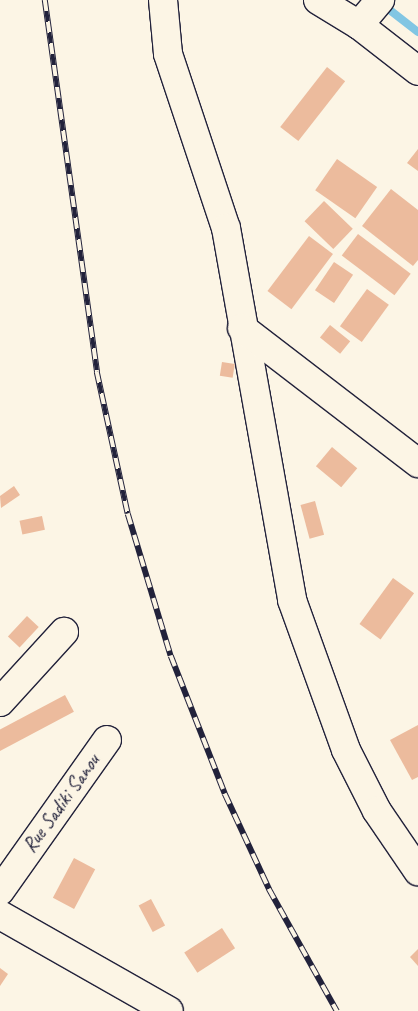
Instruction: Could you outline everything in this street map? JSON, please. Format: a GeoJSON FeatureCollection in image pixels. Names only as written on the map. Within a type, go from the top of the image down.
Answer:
{"type":"FeatureCollection","features":[{"type":"Feature","properties":{"kind":"street"},"geometry":{"type":"LineString","coordinates":[[163,0],[168,54],[226,228],[242,328],[292,600],[304,639],[346,750],[377,811],[418,871]]}},
{"type":"Feature","properties":{"kind":"street"},"geometry":{"type":"LineString","coordinates":[[318,0],[359,25],[418,71]]}},
{"type":"Feature","properties":{"kind":"street"},"geometry":{"type":"LineString","coordinates":[[359,25],[380,0]]}},
{"type":"Feature","properties":{"kind":"street"},"geometry":{"type":"LineString","coordinates":[[242,328],[418,463]]}},
{"type":"Feature","properties":{"kind":"street"},"geometry":{"type":"LineString","coordinates":[[0,702],[64,632]]}},
{"type":"Feature","properties":{"kind":"street","name":"Rue Sadiki Sanou"},"geometry":{"type":"LineString","coordinates":[[0,891],[107,740]]}},
{"type":"Feature","properties":{"kind":"street"},"geometry":{"type":"LineString","coordinates":[[0,915],[170,1011]]}},
{"type":"Feature","properties":{"kind":"building"},"geometry":{"type":"Polygon","coordinates":[[[327,67],[345,81],[298,141],[280,127],[327,67]]]}},
{"type":"Feature","properties":{"kind":"building"},"geometry":{"type":"Polygon","coordinates":[[[418,149],[418,171],[407,163],[418,149]]]}},
{"type":"Feature","properties":{"kind":"building"},"geometry":{"type":"Polygon","coordinates":[[[337,159],[377,187],[355,218],[315,190],[337,159]]]}},
{"type":"Feature","properties":{"kind":"building"},"geometry":{"type":"Polygon","coordinates":[[[391,189],[418,210],[418,260],[413,266],[362,226],[391,189]]]}},
{"type":"Feature","properties":{"kind":"building"},"geometry":{"type":"Polygon","coordinates":[[[324,201],[353,229],[333,249],[305,221],[324,201]]]}},
{"type":"Feature","properties":{"kind":"building"},"geometry":{"type":"Polygon","coordinates":[[[358,234],[411,274],[394,295],[342,256],[358,234]]]}},
{"type":"Feature","properties":{"kind":"building"},"geometry":{"type":"Polygon","coordinates":[[[309,236],[333,254],[291,309],[267,291],[309,236]]]}},
{"type":"Feature","properties":{"kind":"building"},"geometry":{"type":"Polygon","coordinates":[[[334,262],[353,275],[334,303],[315,290],[334,262]]]}},
{"type":"Feature","properties":{"kind":"building"},"geometry":{"type":"Polygon","coordinates":[[[367,289],[389,305],[362,342],[340,326],[367,289]]]}},
{"type":"Feature","properties":{"kind":"building"},"geometry":{"type":"Polygon","coordinates":[[[330,325],[350,341],[340,354],[320,337],[330,325]]]}},
{"type":"Feature","properties":{"kind":"building"},"geometry":{"type":"Polygon","coordinates":[[[222,362],[235,364],[233,378],[220,376],[222,362]]]}},
{"type":"Feature","properties":{"kind":"building"},"geometry":{"type":"Polygon","coordinates":[[[332,447],[357,468],[341,487],[316,466],[332,447]]]}},
{"type":"Feature","properties":{"kind":"building"},"geometry":{"type":"Polygon","coordinates":[[[14,486],[20,495],[1,508],[0,496],[14,486]]]}},
{"type":"Feature","properties":{"kind":"building"},"geometry":{"type":"Polygon","coordinates":[[[315,501],[324,535],[310,539],[301,505],[315,501]]]}},
{"type":"Feature","properties":{"kind":"building"},"geometry":{"type":"Polygon","coordinates":[[[42,516],[45,530],[22,534],[20,521],[42,516]]]}},
{"type":"Feature","properties":{"kind":"building"},"geometry":{"type":"Polygon","coordinates":[[[393,578],[414,593],[381,639],[359,624],[393,578]]]}},
{"type":"Feature","properties":{"kind":"building"},"geometry":{"type":"Polygon","coordinates":[[[27,616],[39,627],[20,647],[8,636],[27,616]]]}},
{"type":"Feature","properties":{"kind":"building"},"geometry":{"type":"Polygon","coordinates":[[[65,695],[74,712],[0,751],[0,730],[65,695]]]}},
{"type":"Feature","properties":{"kind":"building"},"geometry":{"type":"Polygon","coordinates":[[[418,725],[418,777],[412,780],[390,740],[418,725]]]}},
{"type":"Feature","properties":{"kind":"building"},"geometry":{"type":"Polygon","coordinates":[[[74,858],[95,869],[74,909],[53,898],[74,858]]]}},
{"type":"Feature","properties":{"kind":"building"},"geometry":{"type":"Polygon","coordinates":[[[151,899],[165,925],[153,932],[139,906],[151,899]]]}},
{"type":"Feature","properties":{"kind":"building"},"geometry":{"type":"Polygon","coordinates":[[[222,928],[235,948],[197,973],[184,953],[222,928]]]}},
{"type":"Feature","properties":{"kind":"building"},"geometry":{"type":"Polygon","coordinates":[[[418,949],[418,966],[410,957],[418,949]]]}},
{"type":"Feature","properties":{"kind":"building"},"geometry":{"type":"Polygon","coordinates":[[[0,968],[8,974],[0,986],[0,968]]]}},
{"type":"Feature","properties":{"kind":"waterway"},"geometry":{"type":"LineString","coordinates":[[391,11],[418,32]]}},
{"type":"Feature","properties":{"kind":"railway"},"geometry":{"type":"LineString","coordinates":[[45,0],[97,372],[128,514],[171,656],[225,794],[269,889],[337,1011]]}}]}
